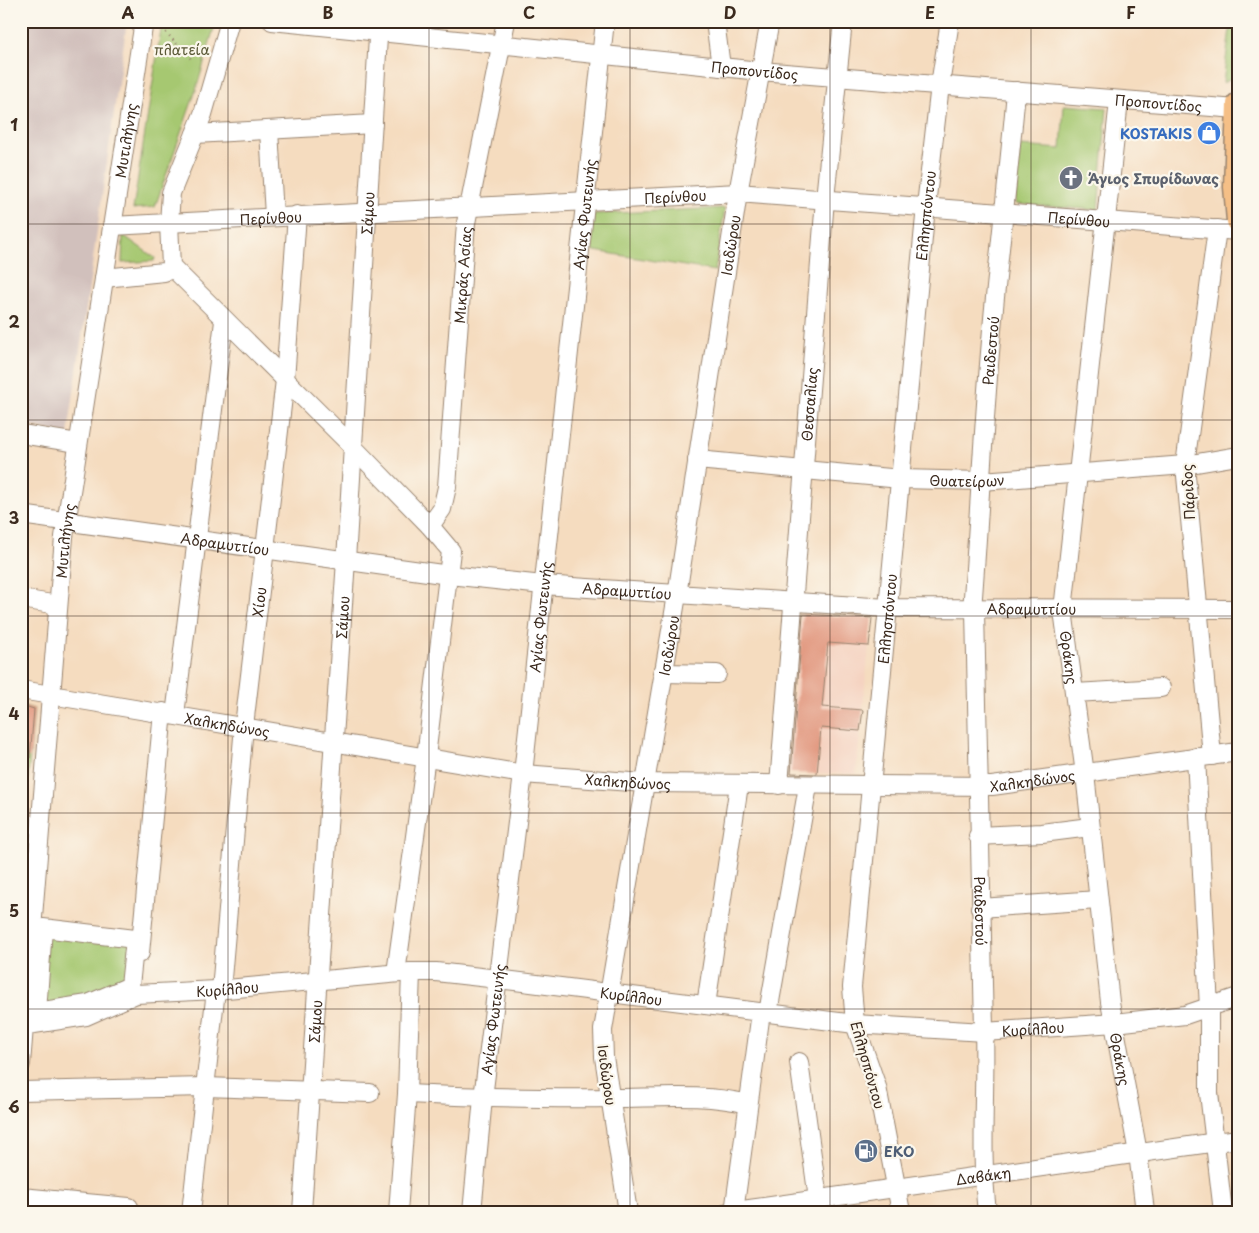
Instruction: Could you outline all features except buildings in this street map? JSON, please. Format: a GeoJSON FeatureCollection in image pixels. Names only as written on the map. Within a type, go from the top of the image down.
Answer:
{"type":"FeatureCollection","features":[{"type":"Feature","properties":{"kind":"main road"},"geometry":{"type":"LineString","coordinates":[[1228,225],[1236,186],[1238,104]]}},
{"type":"Feature","properties":{"kind":"street","name":"Μυτιλήνης"},"geometry":{"type":"LineString","coordinates":[[21,1064],[23,1026],[38,922],[51,695],[66,522],[144,21]]}},
{"type":"Feature","properties":{"kind":"street"},"geometry":{"type":"LineString","coordinates":[[230,21],[213,85],[171,193],[168,223],[169,263],[172,269],[224,321],[353,446],[430,526],[451,552],[426,757],[403,973],[407,1094],[398,1212]]}},
{"type":"Feature","properties":{"kind":"street","name":"Προποντίδος"},"geometry":{"type":"LineString","coordinates":[[272,21],[379,26],[502,44],[760,71],[1237,109]]}},
{"type":"Feature","properties":{"kind":"street","name":"Μικράς Ασίας"},"geometry":{"type":"LineString","coordinates":[[430,526],[442,509],[447,487],[469,207],[506,21]]}},
{"type":"Feature","properties":{"kind":"street","name":"Αγίας Φωτεινής"},"geometry":{"type":"LineString","coordinates":[[472,1212],[483,1098],[522,774],[604,21]]}},
{"type":"Feature","properties":{"kind":"street"},"geometry":{"type":"LineString","coordinates":[[715,21],[721,67]]}},
{"type":"Feature","properties":{"kind":"street","name":"Ισιδώρου"},"geometry":{"type":"LineString","coordinates":[[628,1212],[602,1044],[608,992],[677,595],[738,193],[770,21]]}},
{"type":"Feature","properties":{"kind":"street","name":"Θεσσαλίας"},"geometry":{"type":"LineString","coordinates":[[779,785],[825,199],[843,21]]}},
{"type":"Feature","properties":{"kind":"street","name":"Ελλησπόντου"},"geometry":{"type":"LineString","coordinates":[[901,1212],[877,1087],[855,1024],[852,987],[926,206],[940,85],[950,21]]}},
{"type":"Feature","properties":{"kind":"street","name":"Σάμου"},"geometry":{"type":"LineString","coordinates":[[302,1212],[346,560],[379,26]]}},
{"type":"Feature","properties":{"kind":"street","name":"Ραιδεστού"},"geometry":{"type":"LineString","coordinates":[[988,1212],[984,1175],[984,1032],[974,610],[991,342],[1001,238],[1006,213],[1016,91]]}},
{"type":"Feature","properties":{"kind":"street","name":"Θράκης"},"geometry":{"type":"LineString","coordinates":[[1119,101],[1077,474],[1064,610],[1085,774],[1110,1002],[1138,1153],[1145,1212]]}},
{"type":"Feature","properties":{"kind":"street"},"geometry":{"type":"LineString","coordinates":[[195,134],[373,124]]}},
{"type":"Feature","properties":{"kind":"street"},"geometry":{"type":"LineString","coordinates":[[269,130],[274,216]]}},
{"type":"Feature","properties":{"kind":"street","name":"Περίνθου"},"geometry":{"type":"LineString","coordinates":[[112,226],[368,211],[585,202],[738,193],[1107,220],[1228,225],[1238,230]]}},
{"type":"Feature","properties":{"kind":"street","name":"Χίου"},"geometry":{"type":"LineString","coordinates":[[192,1212],[218,990],[244,726],[285,380],[297,215]]}},
{"type":"Feature","properties":{"kind":"street","name":"Πάριδος"},"geometry":{"type":"LineString","coordinates":[[1223,1212],[1213,1142],[1209,1093],[1204,756],[1198,610],[1185,465],[1228,225]]}},
{"type":"Feature","properties":{"kind":"street"},"geometry":{"type":"LineString","coordinates":[[104,278],[164,272],[172,269]]}},
{"type":"Feature","properties":{"kind":"street"},"geometry":{"type":"LineString","coordinates":[[136,994],[142,930],[169,713],[196,540],[224,321]]}},
{"type":"Feature","properties":{"kind":"street"},"geometry":{"type":"LineString","coordinates":[[21,434],[78,443]]}},
{"type":"Feature","properties":{"kind":"street","name":"Θυατείρων"},"geometry":{"type":"LineString","coordinates":[[697,460],[900,479],[982,481],[1185,465],[1238,456]]}},
{"type":"Feature","properties":{"kind":"street","name":"Αδραμυττίου"},"geometry":{"type":"LineString","coordinates":[[21,515],[449,575],[543,585],[887,608],[974,610],[1238,610]]}},
{"type":"Feature","properties":{"kind":"street"},"geometry":{"type":"LineString","coordinates":[[21,599],[58,605]]}},
{"type":"Feature","properties":{"kind":"street"},"geometry":{"type":"LineString","coordinates":[[662,673],[717,674]]}},
{"type":"Feature","properties":{"kind":"street"},"geometry":{"type":"LineString","coordinates":[[1075,693],[1161,688]]}},
{"type":"Feature","properties":{"kind":"street","name":"Χαλκηδώνος"},"geometry":{"type":"LineString","coordinates":[[21,690],[169,713],[522,774],[644,783],[977,787],[1238,752]]}},
{"type":"Feature","properties":{"kind":"street"},"geometry":{"type":"LineString","coordinates":[[706,1005],[739,785]]}},
{"type":"Feature","properties":{"kind":"street"},"geometry":{"type":"LineString","coordinates":[[732,1211],[748,1104],[808,786]]}},
{"type":"Feature","properties":{"kind":"street"},"geometry":{"type":"LineString","coordinates":[[978,836],[1031,834],[1090,827]]}},
{"type":"Feature","properties":{"kind":"street"},"geometry":{"type":"LineString","coordinates":[[980,908],[1098,900]]}},
{"type":"Feature","properties":{"kind":"street"},"geometry":{"type":"LineString","coordinates":[[38,922],[142,930]]}},
{"type":"Feature","properties":{"kind":"street"},"geometry":{"type":"LineString","coordinates":[[38,922],[135,939],[130,986],[88,1004],[37,1012],[38,922]]}},
{"type":"Feature","properties":{"kind":"street","name":"Κυρίλλου"},"geometry":{"type":"LineString","coordinates":[[23,1026],[86,1016],[136,994],[218,990],[317,980],[436,972],[855,1024],[984,1032],[1115,1023],[1185,1015],[1238,997]]}},
{"type":"Feature","properties":{"kind":"street"},"geometry":{"type":"LineString","coordinates":[[799,1062],[818,1199]]}},
{"type":"Feature","properties":{"kind":"street"},"geometry":{"type":"LineString","coordinates":[[21,1091],[206,1087],[370,1093]]}},
{"type":"Feature","properties":{"kind":"street"},"geometry":{"type":"LineString","coordinates":[[407,1094],[483,1098],[731,1100],[748,1104]]}},
{"type":"Feature","properties":{"kind":"street","name":"Δαβάκη"},"geometry":{"type":"LineString","coordinates":[[732,1211],[798,1207],[818,1199],[1238,1139]]}},
{"type":"Feature","properties":{"kind":"street"},"geometry":{"type":"LineString","coordinates":[[21,1197],[129,1207]]}},
{"type":"Feature","properties":{"kind":"path"},"geometry":{"type":"LineString","coordinates":[[158,21],[158,24],[192,61]]}},
{"type":"Feature","properties":{"kind":"shaded area"},"geometry":{"type":"Polygon","coordinates":[[[21,21],[127,21],[68,434],[21,424],[21,21]]]}},
{"type":"Feature","properties":{"kind":"shaded area"},"geometry":{"type":"Polygon","coordinates":[[[800,614],[872,618],[856,774],[787,773],[800,614]]]}},
{"type":"Feature","properties":{"kind":"green space"},"geometry":{"type":"Polygon","coordinates":[[[1231,21],[1238,21],[1232,78],[1223,83],[1231,21]]]}},
{"type":"Feature","properties":{"kind":"green space","name":"πλατεία"},"geometry":{"type":"Polygon","coordinates":[[[162,23],[214,28],[196,90],[155,207],[133,209],[162,23]]]}},
{"type":"Feature","properties":{"kind":"green space"},"geometry":{"type":"Polygon","coordinates":[[[1064,105],[1107,108],[1098,210],[1015,204],[1020,146],[1061,149],[1064,105]]]}},
{"type":"Feature","properties":{"kind":"green space"},"geometry":{"type":"Polygon","coordinates":[[[725,208],[715,271],[589,250],[593,214],[725,208]]]}},
{"type":"Feature","properties":{"kind":"green space"},"geometry":{"type":"Polygon","coordinates":[[[123,235],[155,258],[154,261],[122,263],[123,235]]]}},
{"type":"Feature","properties":{"kind":"green space"},"geometry":{"type":"Polygon","coordinates":[[[21,705],[34,709],[21,860],[21,705]]]}},
{"type":"Feature","properties":{"kind":"green space"},"geometry":{"type":"Polygon","coordinates":[[[45,930],[132,941],[128,985],[40,1010],[45,930]]]}},
{"type":"Feature","properties":{"kind":"place","name":"KOSTAKIS"},"geometry":{"type":"Point","coordinates":[1209,133]}},
{"type":"Feature","properties":{"kind":"place","name":"Άγιος Σπυρίδωνας"},"geometry":{"type":"Point","coordinates":[1071,178]}},
{"type":"Feature","properties":{"kind":"place","name":"ΕΚΟ"},"geometry":{"type":"Point","coordinates":[866,1151]}}]}
